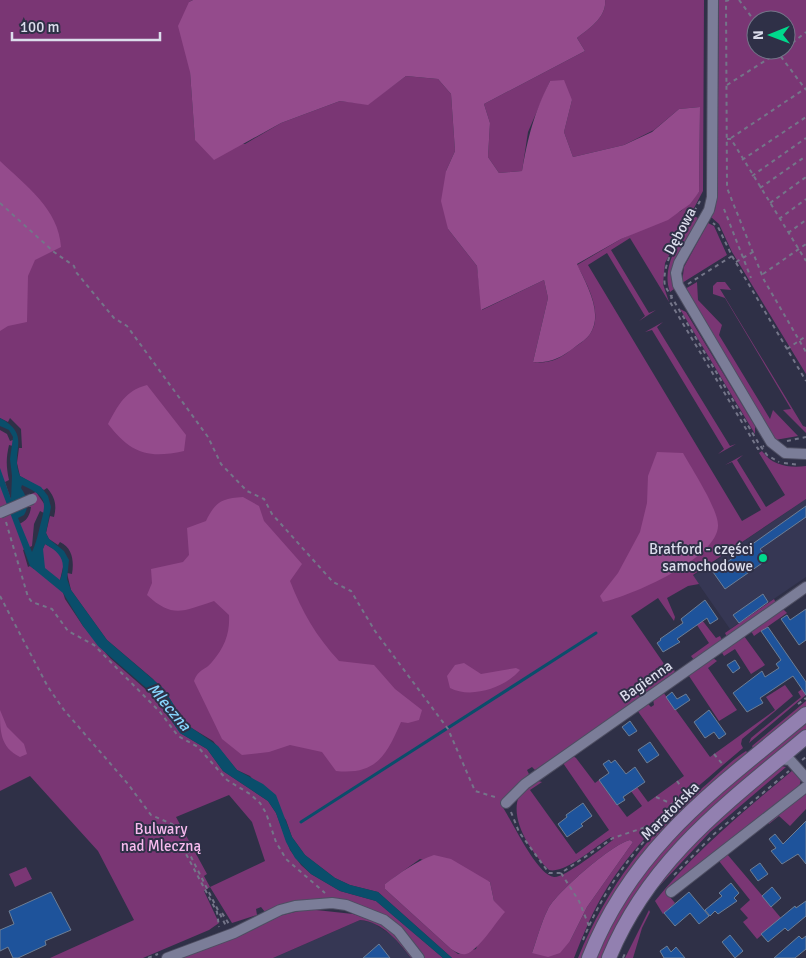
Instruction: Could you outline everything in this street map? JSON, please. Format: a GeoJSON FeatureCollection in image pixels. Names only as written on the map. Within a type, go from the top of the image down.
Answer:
{"type":"FeatureCollection","features":[{"type":"Feature","properties":{"kind":"main road","name":"Maratońska"},"geometry":{"type":"LineString","coordinates":[[589,958],[616,902],[659,843],[704,799],[806,714]]}},
{"type":"Feature","properties":{"kind":"main road"},"geometry":{"type":"LineString","coordinates":[[610,958],[624,926],[642,895],[672,856],[716,813],[790,759],[806,737]]}},
{"type":"Feature","properties":{"kind":"street","name":"Dębowa"},"geometry":{"type":"LineString","coordinates":[[713,0],[712,195],[705,218],[677,268],[678,285],[771,442],[785,453],[806,454]]}},
{"type":"Feature","properties":{"kind":"street"},"geometry":{"type":"LineString","coordinates":[[1,512],[32,499]]}},
{"type":"Feature","properties":{"kind":"street","name":"Bagienna"},"geometry":{"type":"LineString","coordinates":[[506,803],[525,784],[806,588]]}},
{"type":"Feature","properties":{"kind":"street"},"geometry":{"type":"LineString","coordinates":[[790,759],[806,778]]}},
{"type":"Feature","properties":{"kind":"street"},"geometry":{"type":"LineString","coordinates":[[671,892],[806,787]]}},
{"type":"Feature","properties":{"kind":"street"},"geometry":{"type":"LineString","coordinates":[[210,940],[226,927],[254,921],[288,908],[338,904],[378,917],[391,925],[419,958]]}},
{"type":"Feature","properties":{"kind":"street"},"geometry":{"type":"LineString","coordinates":[[314,905],[340,911],[354,910]]}},
{"type":"Feature","properties":{"kind":"street"},"geometry":{"type":"LineString","coordinates":[[167,958],[210,940],[234,933],[254,921]]}},
{"type":"Feature","properties":{"kind":"path"},"geometry":{"type":"LineString","coordinates":[[729,0],[726,1],[728,188],[762,275],[806,352]]}},
{"type":"Feature","properties":{"kind":"path"},"geometry":{"type":"LineString","coordinates":[[796,40],[806,32]]}},
{"type":"Feature","properties":{"kind":"path"},"geometry":{"type":"LineString","coordinates":[[726,86],[764,60]]}},
{"type":"Feature","properties":{"kind":"path"},"geometry":{"type":"LineString","coordinates":[[726,139],[731,139],[806,89],[784,60]]}},
{"type":"Feature","properties":{"kind":"path"},"geometry":{"type":"LineString","coordinates":[[742,160],[806,117]]}},
{"type":"Feature","properties":{"kind":"path"},"geometry":{"type":"LineString","coordinates":[[752,176],[806,138]]}},
{"type":"Feature","properties":{"kind":"path"},"geometry":{"type":"LineString","coordinates":[[731,139],[742,160],[806,261]]}},
{"type":"Feature","properties":{"kind":"path"},"geometry":{"type":"LineString","coordinates":[[760,188],[806,156]]}},
{"type":"Feature","properties":{"kind":"path"},"geometry":{"type":"LineString","coordinates":[[770,203],[806,177]]}},
{"type":"Feature","properties":{"kind":"path"},"geometry":{"type":"LineString","coordinates":[[779,218],[806,199]]}},
{"type":"Feature","properties":{"kind":"path"},"geometry":{"type":"LineString","coordinates":[[704,200],[696,214],[718,227],[732,256],[806,381]]}},
{"type":"Feature","properties":{"kind":"path"},"geometry":{"type":"LineString","coordinates":[[0,203],[54,252],[74,266],[76,272],[114,318],[127,326],[208,437],[221,464],[247,491],[264,499],[272,514],[333,582],[351,591],[375,631],[448,729],[474,791],[496,797],[506,803],[519,832],[549,874],[561,873],[613,838],[649,826]]}},
{"type":"Feature","properties":{"kind":"path"},"geometry":{"type":"LineString","coordinates":[[724,209],[751,278]]}},
{"type":"Feature","properties":{"kind":"path"},"geometry":{"type":"LineString","coordinates":[[788,233],[806,220]]}},
{"type":"Feature","properties":{"kind":"path"},"geometry":{"type":"LineString","coordinates":[[762,275],[806,244]]}},
{"type":"Feature","properties":{"kind":"path"},"geometry":{"type":"LineString","coordinates":[[736,262],[742,256],[753,252]]}},
{"type":"Feature","properties":{"kind":"path"},"geometry":{"type":"LineString","coordinates":[[687,284],[732,256]]}},
{"type":"Feature","properties":{"kind":"path"},"geometry":{"type":"LineString","coordinates":[[787,349],[806,336]]}},
{"type":"Feature","properties":{"kind":"path"},"geometry":{"type":"LineString","coordinates":[[1,512],[28,597],[32,602],[52,609],[68,631],[94,645],[160,712],[178,736],[198,747],[227,780],[250,794],[260,803],[286,858],[338,904]]}},
{"type":"Feature","properties":{"kind":"path"},"geometry":{"type":"LineString","coordinates":[[0,596],[57,702],[151,815],[175,827],[226,927]]}},
{"type":"Feature","properties":{"kind":"path"},"geometry":{"type":"LineString","coordinates":[[670,875],[790,759],[806,753]]}},
{"type":"Feature","properties":{"kind":"path"},"geometry":{"type":"LineString","coordinates":[[714,754],[724,766]]}},
{"type":"Feature","properties":{"kind":"path"},"geometry":{"type":"LineString","coordinates":[[670,880],[790,759],[806,757]]}},
{"type":"Feature","properties":{"kind":"path"},"geometry":{"type":"LineString","coordinates":[[676,781],[688,797]]}},
{"type":"Feature","properties":{"kind":"path"},"geometry":{"type":"LineString","coordinates":[[656,797],[677,807]]}},
{"type":"Feature","properties":{"kind":"path"},"geometry":{"type":"LineString","coordinates":[[172,847],[186,854],[226,927]]}},
{"type":"Feature","properties":{"kind":"path"},"geometry":{"type":"LineString","coordinates":[[561,873],[579,900],[589,927]]}},
{"type":"Feature","properties":{"kind":"path"},"geometry":{"type":"LineString","coordinates":[[622,958],[627,947]]}},
{"type":"Feature","properties":{"kind":"shaded area"},"geometry":{"type":"Polygon","coordinates":[[[193,0],[605,0],[605,6],[600,17],[592,27],[577,38],[585,51],[484,104],[490,123],[488,157],[499,173],[522,171],[532,125],[544,93],[550,81],[564,80],[572,100],[564,132],[573,157],[624,145],[652,132],[679,109],[700,107],[699,192],[690,204],[668,220],[621,239],[577,264],[592,299],[595,317],[594,326],[587,338],[565,354],[551,361],[533,362],[548,298],[544,280],[481,310],[477,266],[448,229],[441,201],[446,171],[455,151],[451,94],[438,79],[406,76],[368,105],[340,101],[281,123],[214,160],[195,140],[190,72],[178,26],[189,2],[193,0]]]}},
{"type":"Feature","properties":{"kind":"shaded area"},"geometry":{"type":"Polygon","coordinates":[[[0,161],[30,189],[47,209],[59,233],[61,247],[35,260],[28,276],[27,322],[8,326],[0,331],[0,161]]]}},
{"type":"Feature","properties":{"kind":"shaded area"},"geometry":{"type":"Polygon","coordinates":[[[147,385],[186,435],[184,451],[150,454],[141,451],[124,442],[108,424],[123,399],[133,391],[147,385]]]}},
{"type":"Feature","properties":{"kind":"shaded area"},"geometry":{"type":"Polygon","coordinates":[[[657,452],[683,453],[714,509],[718,525],[714,538],[704,550],[671,574],[633,592],[603,602],[600,596],[618,573],[640,532],[647,503],[648,476],[657,452]]]}},
{"type":"Feature","properties":{"kind":"shaded area"},"geometry":{"type":"Polygon","coordinates":[[[243,497],[259,506],[264,521],[302,564],[290,581],[310,623],[331,652],[339,661],[374,665],[395,689],[422,710],[419,720],[408,723],[401,722],[384,754],[370,766],[361,770],[336,771],[322,752],[290,745],[269,752],[242,755],[222,739],[194,681],[198,674],[212,662],[220,651],[229,628],[229,615],[214,601],[179,611],[171,610],[156,603],[147,595],[152,583],[151,569],[183,562],[189,555],[187,528],[206,521],[220,502],[230,498],[243,497]]]}},
{"type":"Feature","properties":{"kind":"shaded area","name":"Bratford - części samochodowe"},"geometry":{"type":"Polygon","coordinates":[[[806,499],[806,577],[730,629],[693,576],[806,499]]]}},
{"type":"Feature","properties":{"kind":"shaded area"},"geometry":{"type":"Polygon","coordinates":[[[464,663],[481,674],[516,668],[520,670],[506,682],[487,690],[468,692],[450,688],[447,676],[455,665],[464,663]]]}},
{"type":"Feature","properties":{"kind":"shaded area"},"geometry":{"type":"Polygon","coordinates":[[[0,710],[7,727],[24,744],[27,754],[20,757],[8,748],[2,738],[0,710]]]}},
{"type":"Feature","properties":{"kind":"shaded area"},"geometry":{"type":"Polygon","coordinates":[[[630,840],[633,842],[587,907],[570,941],[560,953],[548,957],[532,953],[543,920],[553,902],[598,859],[622,843],[630,840]]]}},
{"type":"Feature","properties":{"kind":"shaded area"},"geometry":{"type":"Polygon","coordinates":[[[434,855],[451,859],[490,882],[494,901],[505,912],[476,948],[466,954],[460,954],[451,949],[385,889],[385,884],[402,872],[434,855]]]}},
{"type":"Feature","properties":{"kind":"shaded area"},"geometry":{"type":"Polygon","coordinates":[[[360,920],[373,923],[393,936],[411,958],[273,958],[360,920]]]}},
{"type":"Feature","properties":{"kind":"green space"},"geometry":{"type":"Polygon","coordinates":[[[0,0],[193,0],[189,2],[190,72],[195,139],[245,144],[281,123],[340,101],[368,104],[406,76],[438,79],[451,94],[455,151],[446,171],[448,229],[477,266],[482,310],[544,280],[548,298],[533,362],[539,362],[554,360],[563,356],[582,342],[590,334],[594,326],[595,308],[577,265],[621,239],[681,211],[699,192],[700,107],[679,109],[654,130],[624,145],[573,157],[564,132],[572,100],[550,81],[528,132],[522,171],[499,173],[488,157],[490,123],[484,104],[585,51],[577,38],[592,27],[600,17],[605,6],[605,0],[704,0],[703,191],[665,263],[663,284],[669,302],[630,238],[611,250],[649,313],[656,310],[639,321],[645,316],[607,253],[588,265],[742,521],[761,510],[732,462],[725,465],[743,455],[737,460],[766,507],[785,495],[759,453],[762,451],[776,463],[794,467],[806,466],[806,499],[693,575],[699,584],[688,586],[667,598],[675,617],[674,621],[658,598],[631,616],[669,671],[674,668],[675,674],[535,770],[532,767],[527,770],[529,774],[500,803],[524,845],[540,867],[547,874],[554,877],[559,876],[575,868],[613,840],[611,837],[564,868],[549,870],[529,846],[520,826],[517,805],[520,794],[525,789],[538,781],[542,782],[530,790],[576,854],[609,830],[563,763],[573,756],[576,758],[595,783],[599,780],[627,817],[642,806],[631,791],[637,787],[648,802],[684,776],[637,710],[647,703],[651,707],[654,705],[653,699],[663,692],[710,757],[775,710],[766,697],[785,685],[793,696],[742,739],[741,744],[743,748],[684,799],[630,855],[597,905],[574,958],[452,958],[378,892],[350,885],[335,878],[305,855],[292,837],[286,820],[250,776],[237,770],[213,741],[185,724],[170,699],[153,679],[107,640],[71,590],[67,573],[72,574],[73,560],[68,548],[60,542],[58,545],[49,539],[46,533],[50,516],[54,517],[55,513],[55,501],[52,495],[47,488],[44,490],[20,476],[17,463],[19,448],[22,448],[21,429],[10,418],[8,422],[0,418],[0,0]],[[630,840],[622,843],[598,859],[553,902],[543,920],[532,953],[570,941],[587,907],[633,842],[630,840]],[[420,859],[385,884],[385,889],[458,954],[476,949],[494,901],[490,882],[420,859]]]}},
{"type":"Feature","properties":{"kind":"green space"},"geometry":{"type":"Polygon","coordinates":[[[719,0],[806,0],[806,374],[732,252],[719,224],[711,217],[715,210],[717,194],[719,0]]]}},
{"type":"Feature","properties":{"kind":"green space"},"geometry":{"type":"Polygon","coordinates":[[[694,216],[698,218],[672,268],[674,289],[670,292],[668,272],[670,262],[678,243],[694,216]]]}},
{"type":"Feature","properties":{"kind":"green space"},"geometry":{"type":"Polygon","coordinates":[[[708,223],[714,226],[727,255],[682,283],[684,267],[708,223]]]}},
{"type":"Feature","properties":{"kind":"green space"},"geometry":{"type":"Polygon","coordinates":[[[697,282],[698,300],[722,325],[719,335],[770,419],[773,410],[798,436],[775,440],[685,289],[697,282]]]}},
{"type":"Feature","properties":{"kind":"green space"},"geometry":{"type":"Polygon","coordinates":[[[717,282],[725,282],[731,290],[720,289],[803,426],[806,427],[806,433],[783,410],[791,409],[725,298],[713,294],[713,286],[717,282]]]}},
{"type":"Feature","properties":{"kind":"green space"},"geometry":{"type":"Polygon","coordinates":[[[680,309],[686,312],[755,426],[755,434],[680,309]]]}},
{"type":"Feature","properties":{"kind":"green space"},"geometry":{"type":"Polygon","coordinates":[[[663,322],[657,327],[730,446],[736,444],[718,454],[724,449],[652,330],[645,332],[663,322]]]}},
{"type":"Feature","properties":{"kind":"green space","name":"Bulwary nad Mleczną"},"geometry":{"type":"Polygon","coordinates":[[[0,430],[7,434],[10,441],[13,440],[13,446],[9,445],[7,458],[9,480],[5,482],[19,524],[26,519],[31,510],[31,507],[28,507],[26,496],[36,492],[45,505],[44,513],[40,511],[34,524],[32,546],[23,550],[28,567],[30,566],[34,569],[45,544],[59,552],[64,563],[60,580],[65,599],[83,626],[110,658],[159,701],[180,733],[207,749],[223,771],[268,801],[276,813],[290,850],[301,865],[311,874],[340,891],[376,901],[443,958],[424,958],[411,941],[343,902],[277,907],[265,912],[261,907],[256,909],[257,915],[232,923],[210,887],[204,891],[219,923],[209,930],[143,958],[50,958],[134,920],[98,851],[30,776],[0,791],[0,430]],[[229,795],[176,817],[207,874],[204,876],[210,887],[265,861],[252,822],[229,795]]]}},
{"type":"Feature","properties":{"kind":"green space"},"geometry":{"type":"Polygon","coordinates":[[[774,599],[776,603],[727,637],[725,633],[774,599]]]}},
{"type":"Feature","properties":{"kind":"green space"},"geometry":{"type":"Polygon","coordinates":[[[783,609],[787,613],[754,636],[751,631],[783,609]]]}},
{"type":"Feature","properties":{"kind":"green space"},"geometry":{"type":"Polygon","coordinates":[[[702,620],[716,638],[720,636],[722,640],[694,660],[691,656],[709,643],[697,625],[702,620]]]}},
{"type":"Feature","properties":{"kind":"green space"},"geometry":{"type":"Polygon","coordinates":[[[744,636],[765,665],[751,674],[735,649],[724,656],[721,651],[744,636]]]}},
{"type":"Feature","properties":{"kind":"green space"},"geometry":{"type":"Polygon","coordinates":[[[713,658],[717,661],[708,668],[737,710],[719,721],[689,676],[689,674],[713,658]]]}},
{"type":"Feature","properties":{"kind":"green space"},"geometry":{"type":"Polygon","coordinates":[[[802,689],[806,691],[806,695],[749,743],[751,738],[801,697],[798,692],[802,689]]]}},
{"type":"Feature","properties":{"kind":"green space"},"geometry":{"type":"Polygon","coordinates":[[[806,701],[806,707],[753,748],[752,746],[806,701]]]}},
{"type":"Feature","properties":{"kind":"green space"},"geometry":{"type":"Polygon","coordinates":[[[806,721],[806,730],[716,804],[675,845],[639,890],[604,958],[594,958],[604,936],[639,876],[700,809],[806,721]]]}},
{"type":"Feature","properties":{"kind":"green space"},"geometry":{"type":"Polygon","coordinates":[[[746,751],[748,753],[674,819],[646,849],[583,958],[578,958],[616,884],[648,841],[686,802],[746,751]]]}},
{"type":"Feature","properties":{"kind":"green space"},"geometry":{"type":"Polygon","coordinates":[[[781,766],[786,767],[710,832],[649,897],[664,875],[699,837],[781,766]]]}},
{"type":"Feature","properties":{"kind":"green space"},"geometry":{"type":"Polygon","coordinates":[[[793,770],[801,779],[799,788],[672,886],[670,897],[675,903],[663,914],[655,901],[670,883],[703,848],[793,770]]]}},
{"type":"Feature","properties":{"kind":"green space"},"geometry":{"type":"Polygon","coordinates":[[[806,793],[806,809],[790,826],[779,816],[769,824],[768,821],[806,793]]]}},
{"type":"Feature","properties":{"kind":"green space"},"geometry":{"type":"Polygon","coordinates":[[[727,854],[781,918],[757,939],[743,922],[748,918],[740,909],[750,900],[719,861],[727,854]]]}},
{"type":"Feature","properties":{"kind":"green space"},"geometry":{"type":"Polygon","coordinates":[[[26,867],[32,879],[15,887],[9,874],[26,867]]]}},
{"type":"Feature","properties":{"kind":"green space"},"geometry":{"type":"Polygon","coordinates":[[[307,909],[353,914],[382,924],[395,934],[414,958],[411,958],[383,928],[360,920],[273,958],[178,958],[275,917],[307,909]]]}},
{"type":"Feature","properties":{"kind":"green space"},"geometry":{"type":"Polygon","coordinates":[[[649,910],[650,912],[642,928],[633,958],[625,958],[649,910]]]}},
{"type":"Feature","properties":{"kind":"water","name":"Mleczna"},"geometry":{"type":"Polygon","coordinates":[[[0,418],[10,425],[18,437],[17,467],[20,476],[41,487],[48,496],[51,507],[46,533],[49,539],[64,551],[69,560],[67,579],[71,590],[107,640],[163,688],[186,724],[218,746],[237,770],[263,784],[276,795],[292,837],[305,855],[335,878],[350,885],[378,892],[452,958],[443,958],[376,901],[340,891],[311,874],[295,858],[286,842],[276,813],[268,801],[223,771],[207,749],[180,733],[152,693],[98,646],[63,593],[30,566],[0,486],[0,468],[11,499],[12,476],[10,459],[13,437],[9,430],[0,426],[0,418]],[[22,485],[21,488],[26,498],[27,508],[24,515],[18,518],[32,552],[44,505],[41,496],[22,485]],[[45,544],[43,549],[45,568],[60,580],[63,568],[61,558],[59,554],[45,544]]]}},
{"type":"Feature","properties":{"kind":"building"},"geometry":{"type":"Polygon","coordinates":[[[806,506],[806,517],[760,549],[768,559],[725,589],[713,572],[806,506]]]}},
{"type":"Feature","properties":{"kind":"building"},"geometry":{"type":"Polygon","coordinates":[[[763,594],[768,602],[739,623],[733,615],[763,594]]]}},
{"type":"Feature","properties":{"kind":"building"},"geometry":{"type":"Polygon","coordinates":[[[705,600],[718,619],[710,624],[707,618],[677,639],[680,642],[663,652],[657,643],[660,639],[683,623],[681,619],[705,600]]]}},
{"type":"Feature","properties":{"kind":"building"},"geometry":{"type":"Polygon","coordinates":[[[806,609],[806,640],[799,645],[781,619],[787,615],[790,620],[806,609]]]}},
{"type":"Feature","properties":{"kind":"building"},"geometry":{"type":"Polygon","coordinates":[[[768,627],[806,682],[806,695],[793,676],[760,698],[763,703],[747,712],[733,693],[762,671],[765,677],[779,668],[776,664],[781,660],[761,631],[768,627]]]}},
{"type":"Feature","properties":{"kind":"building"},"geometry":{"type":"Polygon","coordinates":[[[735,660],[740,668],[733,673],[727,665],[735,660]]]}},
{"type":"Feature","properties":{"kind":"building"},"geometry":{"type":"Polygon","coordinates":[[[672,692],[677,699],[686,694],[690,700],[675,710],[666,697],[672,692]]]}},
{"type":"Feature","properties":{"kind":"building"},"geometry":{"type":"Polygon","coordinates":[[[709,710],[726,734],[719,739],[714,732],[705,738],[694,722],[709,710]]]}},
{"type":"Feature","properties":{"kind":"building"},"geometry":{"type":"Polygon","coordinates":[[[630,721],[637,731],[629,736],[622,727],[630,721]]]}},
{"type":"Feature","properties":{"kind":"building"},"geometry":{"type":"Polygon","coordinates":[[[650,742],[659,755],[647,763],[638,750],[650,742]]]}},
{"type":"Feature","properties":{"kind":"building"},"geometry":{"type":"Polygon","coordinates":[[[609,760],[611,763],[615,760],[626,774],[635,767],[645,782],[623,797],[625,800],[617,805],[599,780],[609,773],[603,764],[609,760]]]}},
{"type":"Feature","properties":{"kind":"building"},"geometry":{"type":"Polygon","coordinates":[[[583,803],[592,816],[581,824],[583,826],[567,837],[558,824],[567,817],[566,815],[583,803]]]}},
{"type":"Feature","properties":{"kind":"building"},"geometry":{"type":"Polygon","coordinates":[[[806,821],[806,864],[798,854],[782,864],[771,851],[776,848],[769,839],[775,834],[783,844],[806,821]]]}},
{"type":"Feature","properties":{"kind":"building"},"geometry":{"type":"Polygon","coordinates":[[[760,863],[768,874],[758,881],[750,870],[760,863]]]}},
{"type":"Feature","properties":{"kind":"building"},"geometry":{"type":"Polygon","coordinates":[[[731,883],[739,893],[734,898],[737,901],[718,914],[715,911],[710,916],[705,910],[722,896],[719,893],[731,883]]]}},
{"type":"Feature","properties":{"kind":"building"},"geometry":{"type":"Polygon","coordinates":[[[772,887],[781,898],[771,907],[762,896],[772,887]]]}},
{"type":"Feature","properties":{"kind":"building"},"geometry":{"type":"Polygon","coordinates":[[[51,892],[71,930],[45,941],[46,945],[18,958],[13,958],[8,947],[0,951],[0,930],[14,924],[9,911],[51,892]]]}},
{"type":"Feature","properties":{"kind":"building"},"geometry":{"type":"Polygon","coordinates":[[[689,892],[709,916],[699,924],[690,913],[675,926],[664,913],[689,892]]]}},
{"type":"Feature","properties":{"kind":"building"},"geometry":{"type":"Polygon","coordinates":[[[806,901],[806,916],[788,931],[785,928],[768,942],[761,934],[795,906],[796,908],[806,901]]]}},
{"type":"Feature","properties":{"kind":"building"},"geometry":{"type":"Polygon","coordinates":[[[730,935],[743,951],[735,958],[722,942],[730,935]]]}},
{"type":"Feature","properties":{"kind":"building"},"geometry":{"type":"Polygon","coordinates":[[[799,936],[802,939],[806,936],[806,949],[795,958],[774,958],[799,936]]]}},
{"type":"Feature","properties":{"kind":"building"},"geometry":{"type":"Polygon","coordinates":[[[379,944],[390,958],[363,958],[379,944]]]}},
{"type":"Feature","properties":{"kind":"building"},"geometry":{"type":"Polygon","coordinates":[[[667,946],[671,952],[676,947],[685,958],[664,958],[660,951],[667,946]]]}},
{"type":"Feature","properties":{"kind":"waterway"},"geometry":{"type":"LineString","coordinates":[[301,822],[596,633]]}},
{"type":"Feature","properties":{"kind":"place","name":"Bratford - części samochodowe"},"geometry":{"type":"Point","coordinates":[763,558]}}]}
